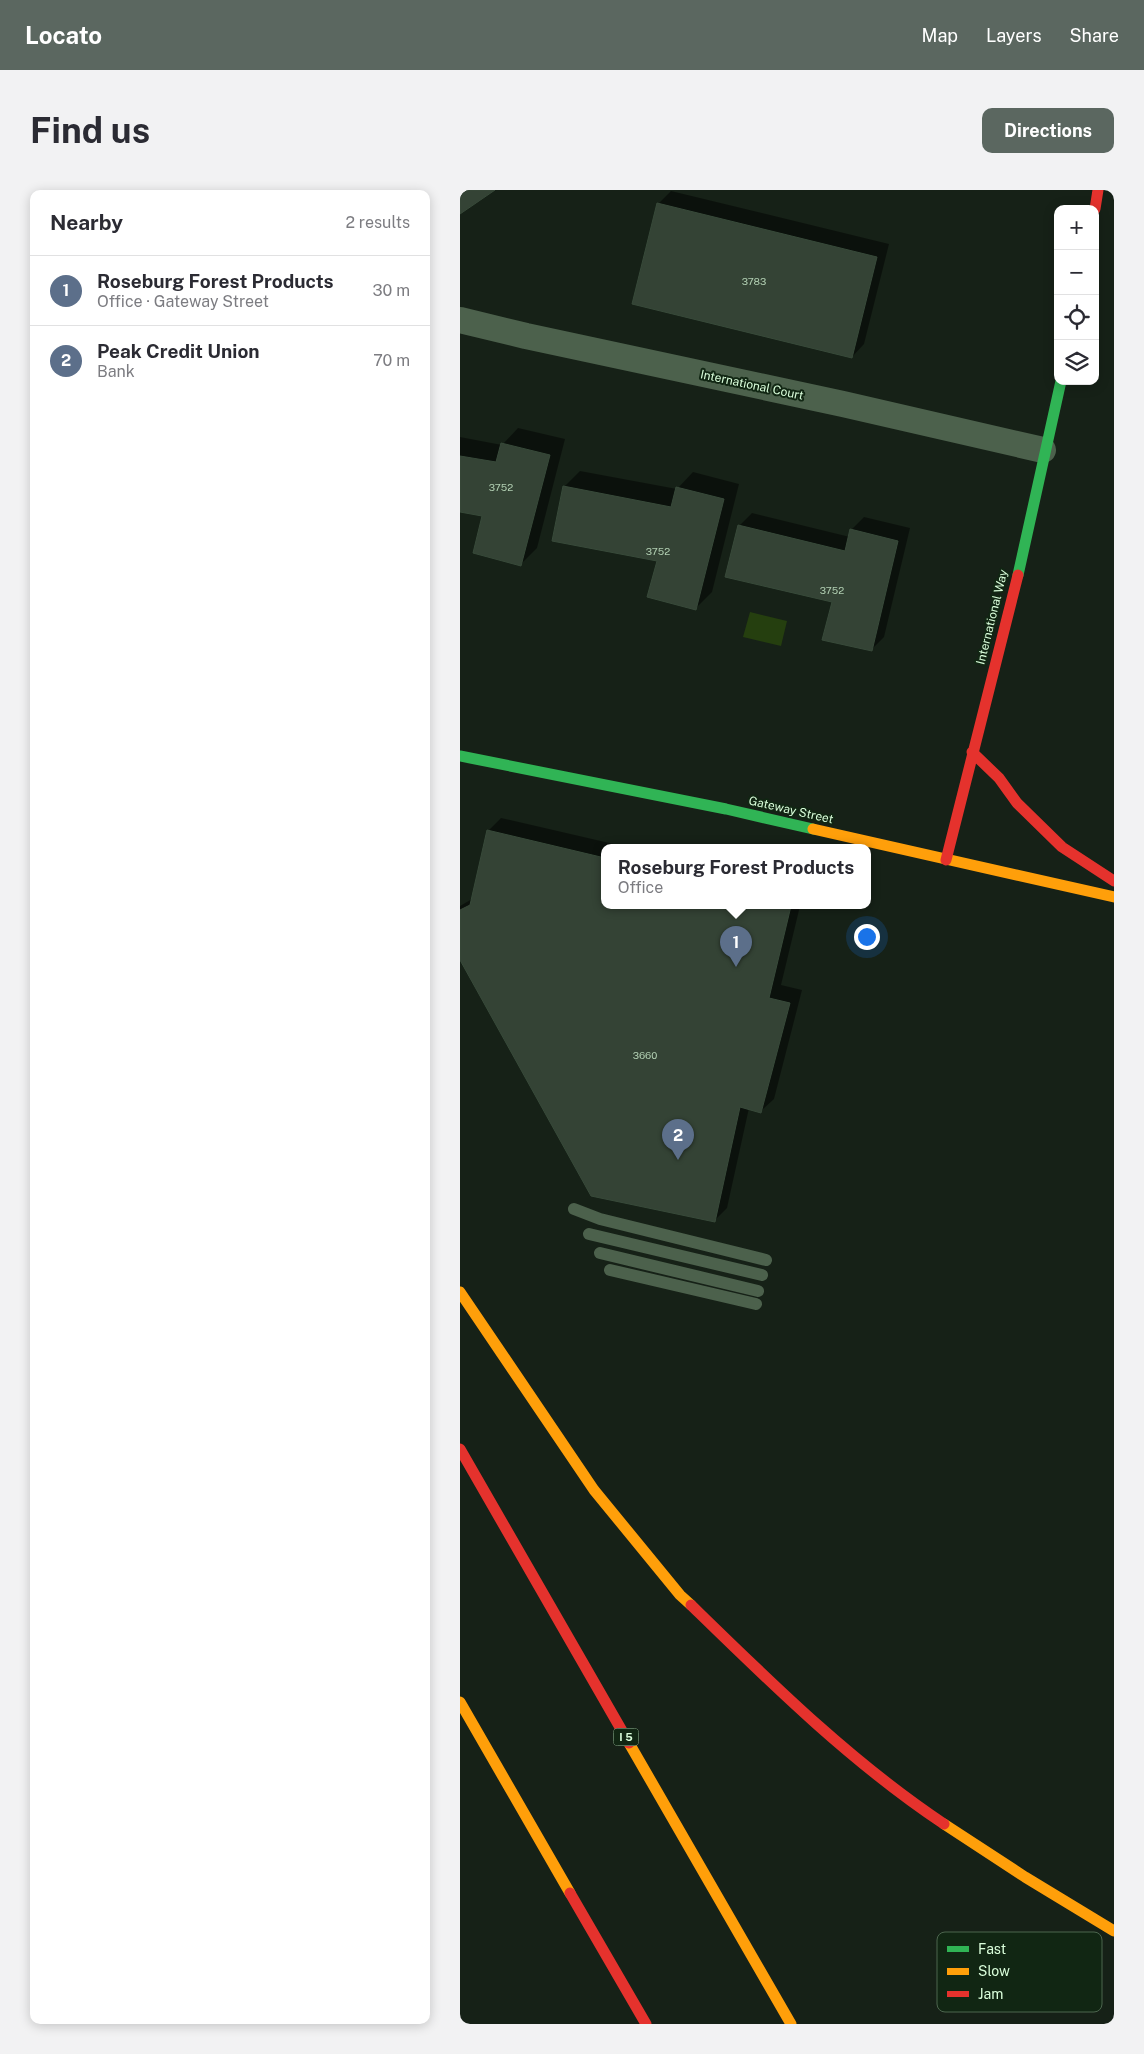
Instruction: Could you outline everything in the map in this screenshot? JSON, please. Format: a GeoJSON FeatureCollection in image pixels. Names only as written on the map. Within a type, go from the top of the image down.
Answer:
{"type":"FeatureCollection","features":[{"type":"Feature","properties":{"kind":"main road"},"geometry":{"type":"LineString","coordinates":[[1096,205],[1098,190]]}},
{"type":"Feature","properties":{"kind":"main road","name":"International Way"},"geometry":{"type":"LineString","coordinates":[[946,860],[1014,590],[1060,385]]}},
{"type":"Feature","properties":{"kind":"main road"},"geometry":{"type":"LineString","coordinates":[[972,752],[999,778],[1017,803],[1062,847],[1114,880]]}},
{"type":"Feature","properties":{"kind":"main road","name":"Gateway Street"},"geometry":{"type":"LineString","coordinates":[[460,756],[726,810],[1114,897]]}},
{"type":"Feature","properties":{"kind":"main road"},"geometry":{"type":"LineString","coordinates":[[460,1292],[594,1490],[680,1595],[792,1705],[901,1794],[1024,1876],[1114,1931]]}},
{"type":"Feature","properties":{"kind":"main road","name":"I 5"},"geometry":{"type":"LineString","coordinates":[[460,1450],[791,2024]]}},
{"type":"Feature","properties":{"kind":"main road"},"geometry":{"type":"LineString","coordinates":[[460,1702],[646,2024]]}},
{"type":"Feature","properties":{"kind":"main road"},"geometry":{"type":"LineString","coordinates":[[765,1977],[804,2024]]}},
{"type":"Feature","properties":{"kind":"street","name":"International Court"},"geometry":{"type":"LineString","coordinates":[[460,320],[1044,450]]}},
{"type":"Feature","properties":{"kind":"lane"},"geometry":{"type":"LineString","coordinates":[[574,1209],[600,1219],[766,1260]]}},
{"type":"Feature","properties":{"kind":"lane"},"geometry":{"type":"LineString","coordinates":[[589,1234],[762,1275]]}},
{"type":"Feature","properties":{"kind":"lane"},"geometry":{"type":"LineString","coordinates":[[600,1254],[757,1297],[610,1270]]}},
{"type":"Feature","properties":{"kind":"shaded area"},"geometry":{"type":"Polygon","coordinates":[[[750,612],[787,621],[781,646],[743,637],[750,612]]]}},
{"type":"Feature","properties":{"kind":"building"},"geometry":{"type":"Polygon","coordinates":[[[460,190],[495,190],[460,214],[460,190]]]}},
{"type":"Feature","properties":{"kind":"building"},"geometry":{"type":"Polygon","coordinates":[[[657,203],[877,257],[852,358],[632,304],[657,203]]]}},
{"type":"Feature","properties":{"kind":"building"},"geometry":{"type":"Polygon","coordinates":[[[501,443],[550,455],[521,566],[473,553],[482,516],[460,512],[460,456],[496,462],[501,443]]]}},
{"type":"Feature","properties":{"kind":"building"},"geometry":{"type":"Polygon","coordinates":[[[563,486],[671,507],[676,487],[724,499],[696,610],[647,597],[657,561],[552,541],[563,486]]]}},
{"type":"Feature","properties":{"kind":"building"},"geometry":{"type":"Polygon","coordinates":[[[738,525],[845,551],[850,529],[898,541],[872,651],[822,640],[832,602],[725,577],[738,525]]]}},
{"type":"Feature","properties":{"kind":"building"},"geometry":{"type":"Polygon","coordinates":[[[487,830],[601,857],[601,909],[790,909],[769,998],[790,1003],[761,1113],[740,1107],[715,1222],[591,1196],[460,960],[460,910],[470,905],[487,830]]]}},
{"type":"Feature","properties":{"kind":"traffic: fast"},"geometry":{"type":"LineString","coordinates":[[1018,575],[1060,385]]}},
{"type":"Feature","properties":{"kind":"traffic: fast"},"geometry":{"type":"LineString","coordinates":[[460,756],[726,809],[813,829]]}},
{"type":"Feature","properties":{"kind":"traffic: slow"},"geometry":{"type":"LineString","coordinates":[[813,829],[1114,897]]}},
{"type":"Feature","properties":{"kind":"traffic: slow"},"geometry":{"type":"LineString","coordinates":[[460,1292],[594,1490],[680,1595],[691,1605]]}},
{"type":"Feature","properties":{"kind":"traffic: slow"},"geometry":{"type":"LineString","coordinates":[[460,1702],[570,1893]]}},
{"type":"Feature","properties":{"kind":"traffic: slow"},"geometry":{"type":"LineString","coordinates":[[629,1743],[791,2024]]}},
{"type":"Feature","properties":{"kind":"traffic: slow"},"geometry":{"type":"LineString","coordinates":[[944,1824],[1025,1877],[1114,1931]]}},
{"type":"Feature","properties":{"kind":"traffic: jam"},"geometry":{"type":"LineString","coordinates":[[1096,205],[1098,190]]}},
{"type":"Feature","properties":{"kind":"traffic: jam"},"geometry":{"type":"LineString","coordinates":[[946,860],[1018,575]]}},
{"type":"Feature","properties":{"kind":"traffic: jam"},"geometry":{"type":"LineString","coordinates":[[972,752],[999,778],[1017,803],[1062,847],[1114,881]]}},
{"type":"Feature","properties":{"kind":"traffic: jam"},"geometry":{"type":"LineString","coordinates":[[460,1449],[629,1743]]}},
{"type":"Feature","properties":{"kind":"traffic: jam"},"geometry":{"type":"LineString","coordinates":[[691,1605],[844,1748],[876,1775],[944,1824]]}},
{"type":"Feature","properties":{"kind":"traffic: jam"},"geometry":{"type":"LineString","coordinates":[[570,1893],[646,2024]]}},
{"type":"Feature","properties":{"kind":"place","name":"Roseburg Forest Products"},"geometry":{"type":"Point","coordinates":[736,967]}},
{"type":"Feature","properties":{"kind":"place","name":"Peak Credit Union"},"geometry":{"type":"Point","coordinates":[678,1160]}}]}
